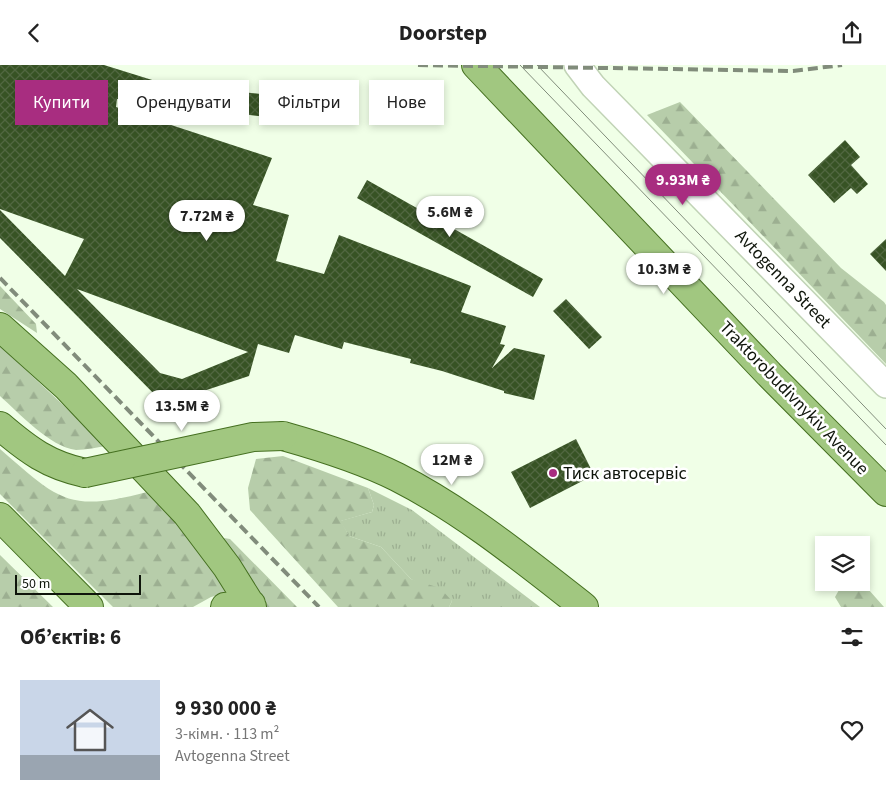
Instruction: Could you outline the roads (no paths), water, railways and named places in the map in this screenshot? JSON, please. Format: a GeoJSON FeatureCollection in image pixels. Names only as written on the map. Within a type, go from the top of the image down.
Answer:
{"type":"FeatureCollection","features":[{"type":"Feature","properties":{"kind":"main road","name":"Traktorobudivnykiv Avenue"},"geometry":{"type":"LineString","coordinates":[[476,65],[769,374],[886,492]]}},
{"type":"Feature","properties":{"kind":"main road"},"geometry":{"type":"LineString","coordinates":[[0,327],[66,386],[187,514],[227,567],[243,606]]}},
{"type":"Feature","properties":{"kind":"main road"},"geometry":{"type":"LineString","coordinates":[[0,426],[45,461],[65,469],[85,473],[253,437],[283,436],[340,453],[396,476],[420,489],[518,556],[584,607]]}},
{"type":"Feature","properties":{"kind":"main road"},"geometry":{"type":"LineString","coordinates":[[0,517],[90,607]]}},
{"type":"Feature","properties":{"kind":"street","name":"Avtogenna Street"},"geometry":{"type":"LineString","coordinates":[[577,65],[593,86],[886,385]]}},
{"type":"Feature","properties":{"kind":"tram line"},"geometry":{"type":"LineString","coordinates":[[520,65],[886,445]]}},
{"type":"Feature","properties":{"kind":"tram line"},"geometry":{"type":"LineString","coordinates":[[537,65],[886,429]]}},
{"type":"Feature","properties":{"kind":"railway"},"geometry":{"type":"LineString","coordinates":[[418,65],[793,71],[842,65]]}},
{"type":"Feature","properties":{"kind":"railway"},"geometry":{"type":"LineString","coordinates":[[0,278],[319,607]]}},
{"type":"Feature","properties":{"kind":"place","name":"Тиск автосервіс"},"geometry":{"type":"Point","coordinates":[553,473]}}]}
